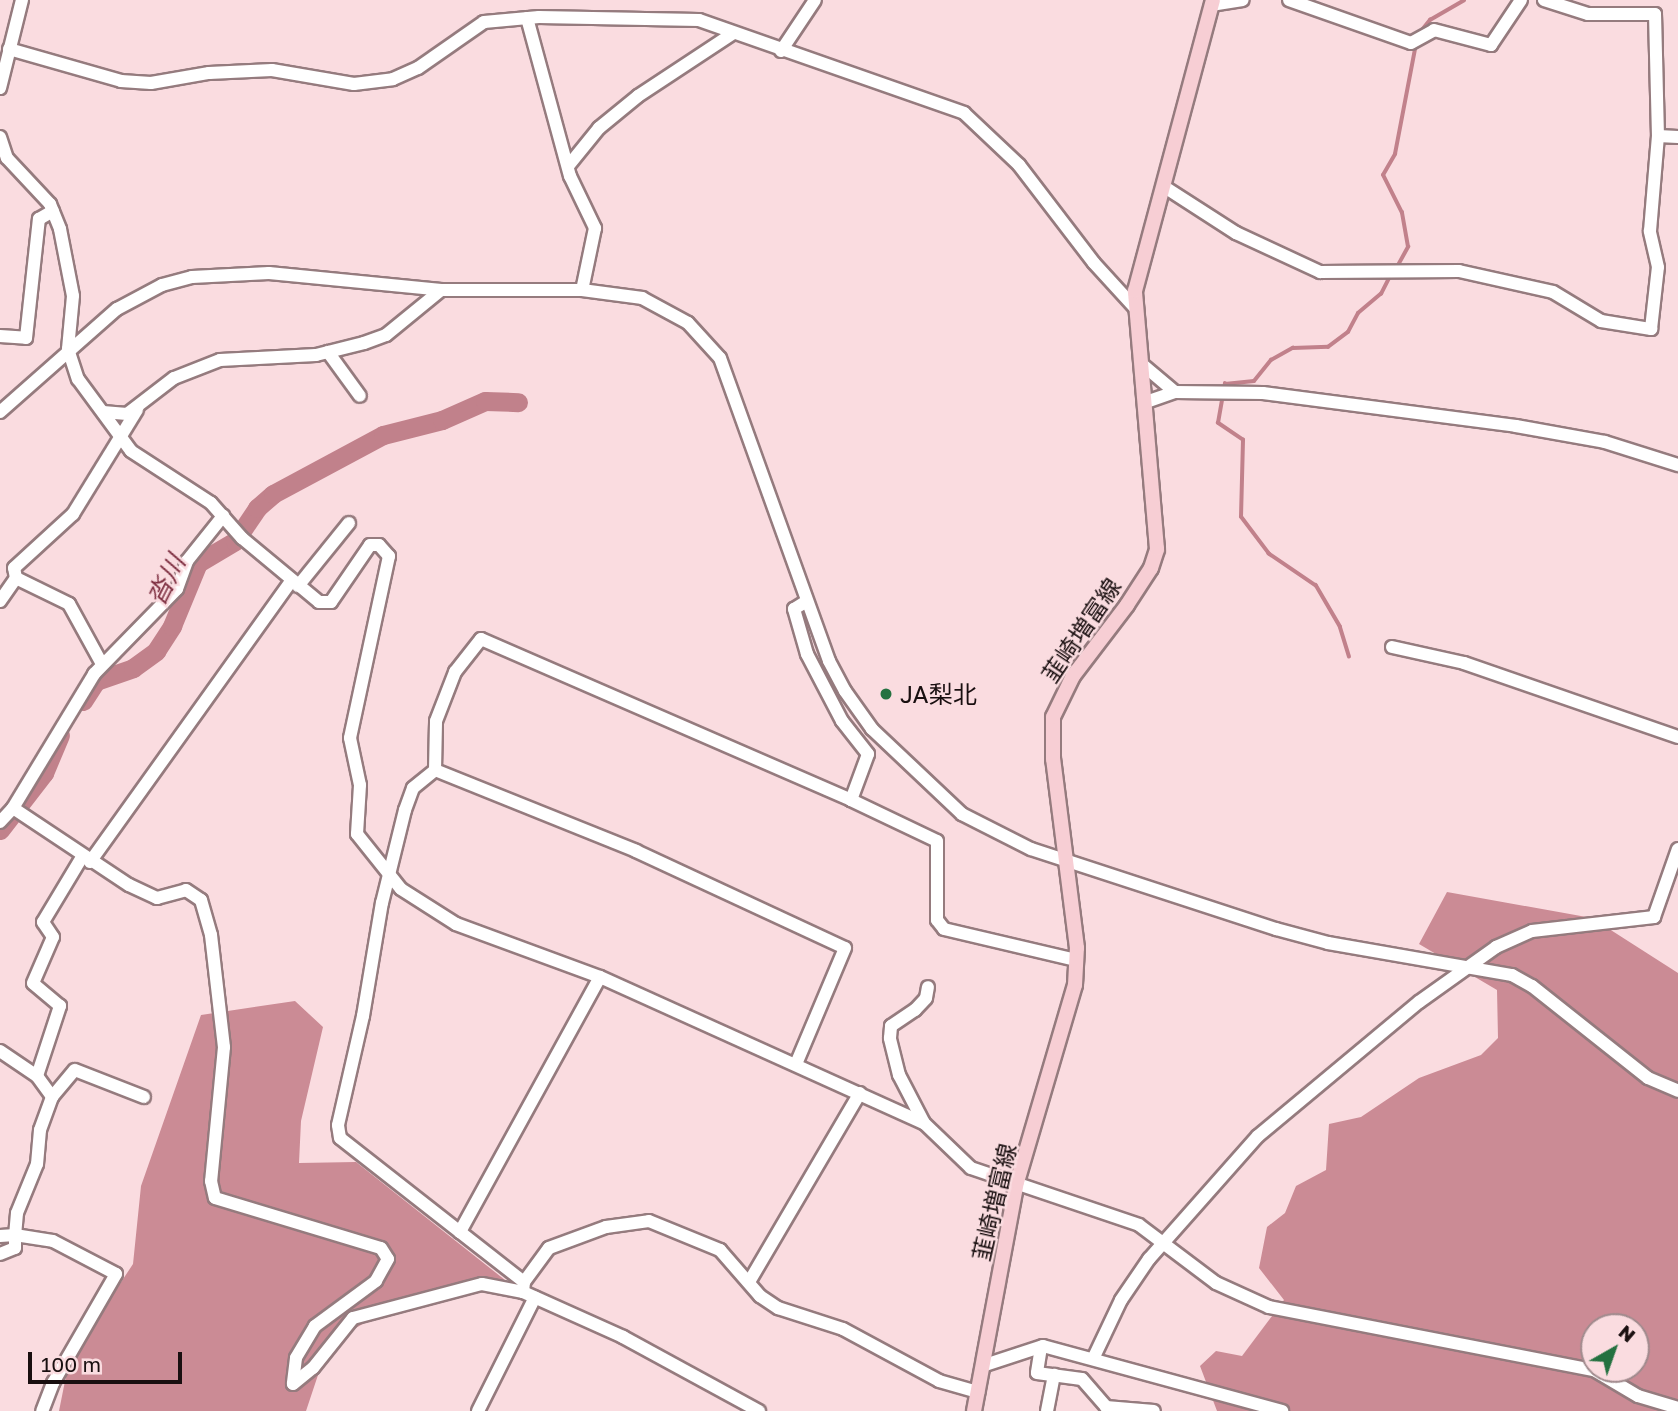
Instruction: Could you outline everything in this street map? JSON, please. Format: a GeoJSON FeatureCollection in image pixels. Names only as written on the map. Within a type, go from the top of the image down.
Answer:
{"type":"FeatureCollection","features":[{"type":"Feature","properties":{"kind":"main road","name":"韮崎増富線"},"geometry":{"type":"LineString","coordinates":[[974,1411],[985,1365],[1017,1182],[1065,1030],[1076,960],[1064,860],[1053,717],[1073,676],[1127,605],[1151,568],[1157,549],[1136,309],[1140,267],[1212,2]]}},
{"type":"Feature","properties":{"kind":"street"},"geometry":{"type":"LineString","coordinates":[[0,89],[3,65],[22,0]]}},
{"type":"Feature","properties":{"kind":"street"},"geometry":{"type":"LineString","coordinates":[[781,51],[816,0]]}},
{"type":"Feature","properties":{"kind":"street"},"geometry":{"type":"LineString","coordinates":[[1212,2],[1243,0]]}},
{"type":"Feature","properties":{"kind":"street"},"geometry":{"type":"LineString","coordinates":[[1289,0],[1412,43],[1434,30],[1491,45],[1521,0]]}},
{"type":"Feature","properties":{"kind":"street"},"geometry":{"type":"LineString","coordinates":[[1163,186],[1236,233],[1320,272],[1459,271],[1553,292],[1601,321],[1651,329],[1658,267],[1650,231],[1658,136],[1655,14],[1588,14],[1544,0]]}},
{"type":"Feature","properties":{"kind":"street"},"geometry":{"type":"LineString","coordinates":[[9,49],[121,81],[151,83],[209,73],[272,71],[354,84],[393,79],[418,68],[484,22],[527,18],[699,20],[732,34],[964,113],[1019,164],[1094,263],[1136,309]]}},
{"type":"Feature","properties":{"kind":"street"},"geometry":{"type":"LineString","coordinates":[[527,18],[575,189],[595,228],[582,290]]}},
{"type":"Feature","properties":{"kind":"street"},"geometry":{"type":"LineString","coordinates":[[569,164],[609,120],[732,34]]}},
{"type":"Feature","properties":{"kind":"street"},"geometry":{"type":"LineString","coordinates":[[1658,136],[1678,136]]}},
{"type":"Feature","properties":{"kind":"street"},"geometry":{"type":"LineString","coordinates":[[0,137],[7,158],[52,211],[74,296],[68,349],[78,379],[131,451],[223,516],[239,534],[319,601],[331,602],[370,545],[379,545],[389,556],[350,738],[360,785],[356,834],[390,879],[456,924],[600,977],[924,1123],[971,1168],[1139,1225],[1164,1241],[1216,1283],[1269,1307],[1594,1370],[1639,1396],[1678,1408]]}},
{"type":"Feature","properties":{"kind":"street"},"geometry":{"type":"LineString","coordinates":[[0,336],[26,338],[39,219],[52,211]]}},
{"type":"Feature","properties":{"kind":"street"},"geometry":{"type":"LineString","coordinates":[[0,412],[68,349],[128,302],[192,277],[269,273],[440,290],[621,292],[666,308],[688,323],[720,358],[807,601],[845,691],[910,769],[980,825],[1064,860],[1328,943],[1493,968],[1532,986],[1648,1078],[1678,1091]]}},
{"type":"Feature","properties":{"kind":"street"},"geometry":{"type":"LineString","coordinates":[[103,412],[127,414],[174,378],[220,360],[328,352],[386,335],[440,290]]}},
{"type":"Feature","properties":{"kind":"street"},"geometry":{"type":"LineString","coordinates":[[328,352],[360,396]]}},
{"type":"Feature","properties":{"kind":"street"},"geometry":{"type":"LineString","coordinates":[[1143,365],[1175,392]]}},
{"type":"Feature","properties":{"kind":"street"},"geometry":{"type":"LineString","coordinates":[[1146,402],[1175,392],[1264,393],[1504,424],[1605,442],[1678,465]]}},
{"type":"Feature","properties":{"kind":"street"},"geometry":{"type":"LineString","coordinates":[[0,399],[16,397]]}},
{"type":"Feature","properties":{"kind":"street"},"geometry":{"type":"LineString","coordinates":[[0,601],[16,578],[14,568],[74,514],[141,404]]}},
{"type":"Feature","properties":{"kind":"street"},"geometry":{"type":"LineString","coordinates":[[0,822],[13,808],[102,664],[177,589],[187,561],[223,516]]}},
{"type":"Feature","properties":{"kind":"street"},"geometry":{"type":"LineString","coordinates":[[37,1076],[60,1006],[33,983],[53,937],[43,922],[86,860],[295,583],[349,523]]}},
{"type":"Feature","properties":{"kind":"street"},"geometry":{"type":"LineString","coordinates":[[16,578],[69,604],[102,664]]}},
{"type":"Feature","properties":{"kind":"street"},"geometry":{"type":"LineString","coordinates":[[807,601],[794,609],[807,654],[842,721],[868,754],[851,800]]}},
{"type":"Feature","properties":{"kind":"street"},"geometry":{"type":"LineString","coordinates":[[759,1411],[623,1337],[527,1291],[460,1232],[340,1138],[338,1125],[390,879],[413,788],[435,770],[436,721],[442,696],[464,657],[481,639],[851,800],[937,841],[937,919],[944,929],[1076,960]]}},
{"type":"Feature","properties":{"kind":"street"},"geometry":{"type":"LineString","coordinates":[[1392,647],[1464,663],[1678,737]]}},
{"type":"Feature","properties":{"kind":"street"},"geometry":{"type":"LineString","coordinates":[[435,770],[636,851],[845,948],[796,1064]]}},
{"type":"Feature","properties":{"kind":"street"},"geometry":{"type":"LineString","coordinates":[[13,808],[86,860],[157,898],[191,892],[206,911],[224,1048],[211,1181],[215,1198],[381,1248],[387,1259],[376,1281],[314,1326],[296,1358],[293,1384],[313,1368],[353,1318],[482,1284],[527,1291]]}},
{"type":"Feature","properties":{"kind":"street"},"geometry":{"type":"LineString","coordinates":[[1093,1359],[1121,1300],[1164,1241],[1258,1136],[1466,965],[1532,930],[1654,917],[1678,849]]}},
{"type":"Feature","properties":{"kind":"street"},"geometry":{"type":"LineString","coordinates":[[460,1232],[600,977]]}},
{"type":"Feature","properties":{"kind":"street"},"geometry":{"type":"LineString","coordinates":[[924,1123],[899,1075],[890,1038],[891,1026],[915,1010],[926,998],[928,987]]}},
{"type":"Feature","properties":{"kind":"street"},"geometry":{"type":"LineString","coordinates":[[0,1051],[37,1076],[52,1097]]}},
{"type":"Feature","properties":{"kind":"street"},"geometry":{"type":"LineString","coordinates":[[0,1254],[15,1248],[17,1213],[37,1164],[40,1130],[52,1097],[75,1070],[144,1097]]}},
{"type":"Feature","properties":{"kind":"street"},"geometry":{"type":"LineString","coordinates":[[749,1282],[860,1093]]}},
{"type":"Feature","properties":{"kind":"street"},"geometry":{"type":"LineString","coordinates":[[478,1411],[527,1291],[549,1248],[638,1221],[709,1244],[778,1308],[843,1329],[939,1381],[978,1392]]}},
{"type":"Feature","properties":{"kind":"street"},"geometry":{"type":"LineString","coordinates":[[0,1236],[15,1235],[54,1241],[116,1274],[53,1383],[42,1411]]}},
{"type":"Feature","properties":{"kind":"street"},"geometry":{"type":"LineString","coordinates":[[1041,1347],[1037,1373],[1082,1379],[1106,1407],[1154,1411]]}},
{"type":"Feature","properties":{"kind":"street"},"geometry":{"type":"LineString","coordinates":[[985,1365],[1041,1347],[1282,1411]]}},
{"type":"Feature","properties":{"kind":"street"},"geometry":{"type":"LineString","coordinates":[[1047,1411],[1054,1375]]}},
{"type":"Feature","properties":{"kind":"shaded area"},"geometry":{"type":"Polygon","coordinates":[[[1447,892],[1592,918],[1678,973],[1678,1411],[1217,1411],[1200,1366],[1216,1351],[1242,1356],[1284,1300],[1259,1268],[1267,1227],[1285,1213],[1296,1186],[1326,1170],[1329,1124],[1361,1117],[1419,1078],[1481,1055],[1498,1038],[1497,990],[1419,944],[1447,892]]]}},
{"type":"Feature","properties":{"kind":"shaded area"},"geometry":{"type":"Polygon","coordinates":[[[295,1001],[323,1027],[301,1121],[299,1163],[356,1162],[505,1280],[416,1293],[342,1336],[323,1360],[306,1411],[59,1411],[69,1361],[133,1264],[141,1186],[201,1015],[295,1001]]]}},
{"type":"Feature","properties":{"kind":"waterway"},"geometry":{"type":"LineString","coordinates":[[1417,36],[1430,20],[1464,0]]}},
{"type":"Feature","properties":{"kind":"waterway"},"geometry":{"type":"LineString","coordinates":[[1397,267],[1408,247],[1402,213],[1383,175],[1395,154],[1416,44]]}},
{"type":"Feature","properties":{"kind":"waterway"},"geometry":{"type":"LineString","coordinates":[[1349,657],[1340,627],[1316,586],[1269,554],[1241,517],[1243,440],[1218,423],[1225,384],[1254,381],[1271,360],[1293,348],[1328,347],[1348,332],[1358,313],[1381,294],[1390,276]]}},
{"type":"Feature","properties":{"kind":"waterway","name":"沓川"},"geometry":{"type":"LineString","coordinates":[[83,701],[96,681],[133,668],[156,651],[172,626],[198,563],[235,541],[257,508],[273,494],[383,435],[442,420],[485,401],[518,402]]}},
{"type":"Feature","properties":{"kind":"waterway","name":"沓川"},"geometry":{"type":"LineString","coordinates":[[0,830],[44,773],[60,735]]}},
{"type":"Feature","properties":{"kind":"place","name":"JA梨北"},"geometry":{"type":"Point","coordinates":[886,694]}}]}
